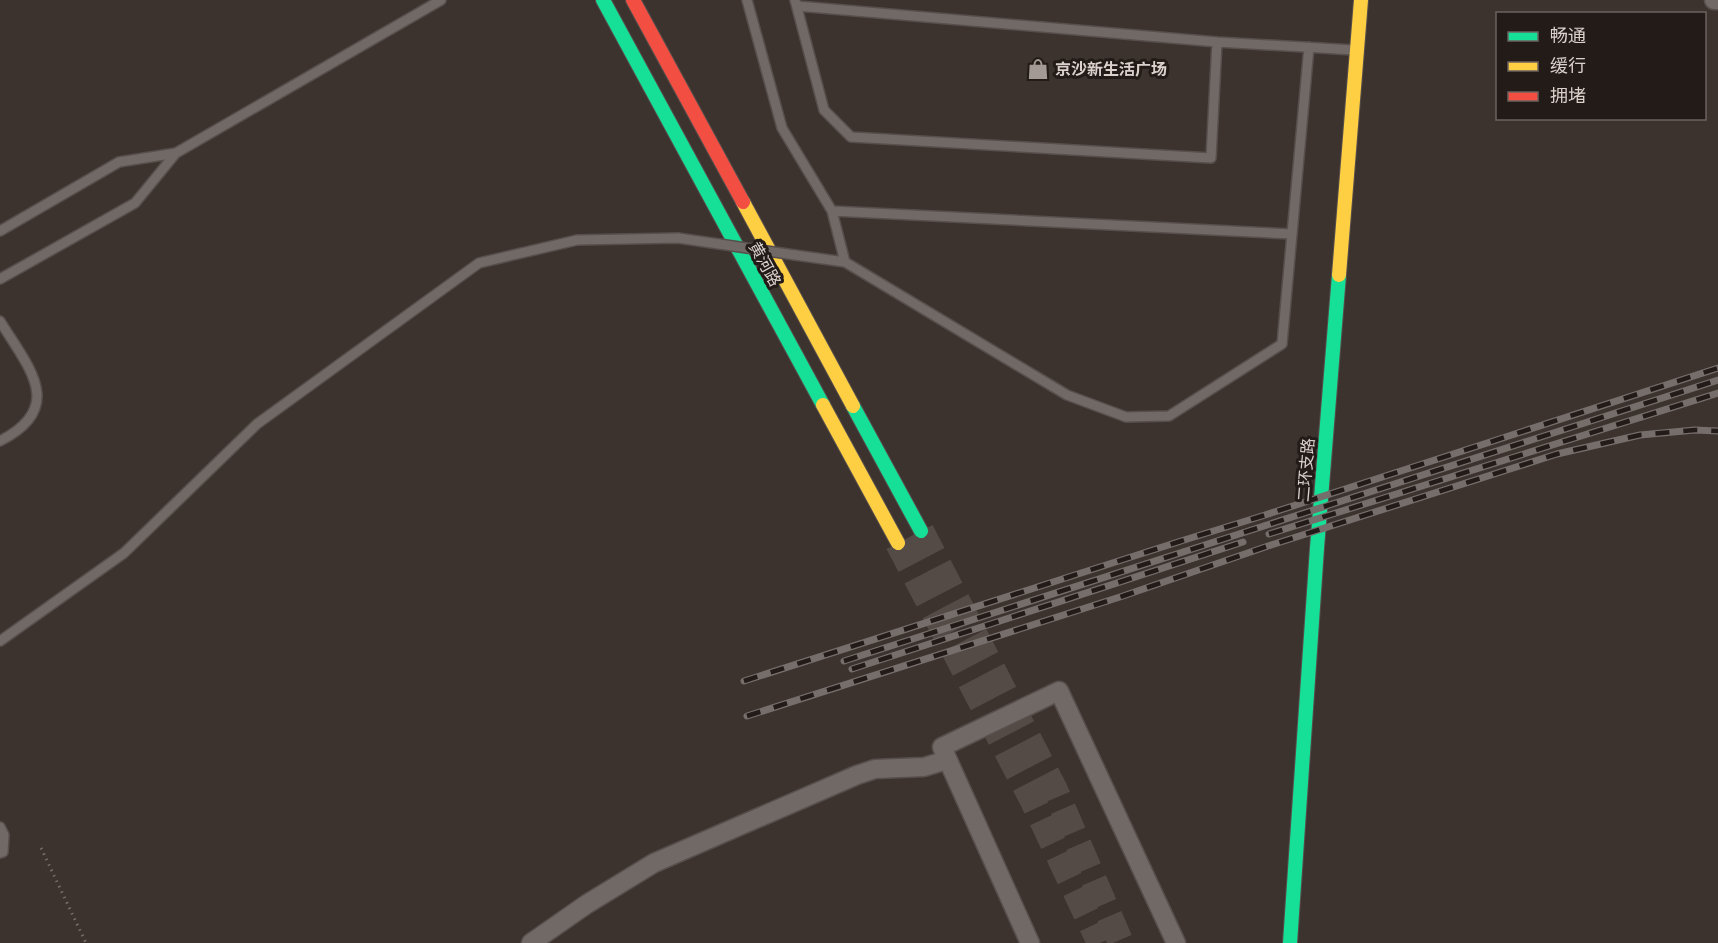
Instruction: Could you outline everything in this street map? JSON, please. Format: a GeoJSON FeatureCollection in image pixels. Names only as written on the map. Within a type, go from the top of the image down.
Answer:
{"type":"FeatureCollection","features":[{"type":"Feature","properties":{"kind":"main road","name":"黄河路"},"geometry":{"type":"LineString","coordinates":[[603,0],[898,543]]}},
{"type":"Feature","properties":{"kind":"main road","name":"黄河路"},"geometry":{"type":"LineString","coordinates":[[633,0],[921,531]]}},
{"type":"Feature","properties":{"kind":"main road","name":"二环支路"},"geometry":{"type":"LineString","coordinates":[[1290,943],[1317,548],[1360,0]]}},
{"type":"Feature","properties":{"kind":"street"},"geometry":{"type":"LineString","coordinates":[[1030,943],[942,747],[1059,692],[1176,943]]}},
{"type":"Feature","properties":{"kind":"street"},"geometry":{"type":"LineString","coordinates":[[531,943],[623,881],[654,863],[857,775],[875,769],[924,767],[947,760]]}},
{"type":"Feature","properties":{"kind":"lane"},"geometry":{"type":"LineString","coordinates":[[0,279],[135,203],[176,153],[441,0]]}},
{"type":"Feature","properties":{"kind":"lane"},"geometry":{"type":"LineString","coordinates":[[747,0],[782,128],[832,211],[845,262]]}},
{"type":"Feature","properties":{"kind":"lane"},"geometry":{"type":"LineString","coordinates":[[1217,42],[1211,158],[851,137],[824,110],[796,3],[1217,42],[1357,50]]}},
{"type":"Feature","properties":{"kind":"lane"},"geometry":{"type":"LineString","coordinates":[[0,641],[124,553],[257,424],[479,263],[577,240],[678,238],[845,262],[1067,395],[1126,417],[1169,416],[1282,344],[1309,47]]}},
{"type":"Feature","properties":{"kind":"lane"},"geometry":{"type":"LineString","coordinates":[[0,231],[119,162],[176,153]]}},
{"type":"Feature","properties":{"kind":"lane"},"geometry":{"type":"LineString","coordinates":[[832,211],[1292,234]]}},
{"type":"Feature","properties":{"kind":"lane"},"geometry":{"type":"LineString","coordinates":[[0,321],[31,372],[38,392],[38,402],[34,415],[17,433],[0,441]]}},
{"type":"Feature","properties":{"kind":"lane"},"geometry":{"type":"LineString","coordinates":[[0,827],[4,834],[3,852],[0,853]]}},
{"type":"Feature","properties":{"kind":"path"},"geometry":{"type":"LineString","coordinates":[[41,848],[86,943]]}},
{"type":"Feature","properties":{"kind":"tunnel"},"geometry":{"type":"LineString","coordinates":[[921,531],[1055,790],[1121,943]]}},
{"type":"Feature","properties":{"kind":"tunnel"},"geometry":{"type":"LineString","coordinates":[[898,543],[1033,801],[1100,943]]}},
{"type":"Feature","properties":{"kind":"railway"},"geometry":{"type":"LineString","coordinates":[[744,681],[1718,368]]}},
{"type":"Feature","properties":{"kind":"railway"},"geometry":{"type":"LineString","coordinates":[[844,661],[1718,380]]}},
{"type":"Feature","properties":{"kind":"railway"},"geometry":{"type":"LineString","coordinates":[[1269,534],[1718,393]]}},
{"type":"Feature","properties":{"kind":"railway"},"geometry":{"type":"LineString","coordinates":[[747,716],[1557,454],[1640,435],[1695,430],[1718,431]]}},
{"type":"Feature","properties":{"kind":"railway"},"geometry":{"type":"LineString","coordinates":[[852,669],[1243,542]]}},
{"type":"Feature","properties":{"kind":"traffic: fast"},"geometry":{"type":"LineString","coordinates":[[603,0],[823,405]]}},
{"type":"Feature","properties":{"kind":"traffic: fast"},"geometry":{"type":"LineString","coordinates":[[1290,943],[1317,548],[1339,275]]}},
{"type":"Feature","properties":{"kind":"traffic: fast"},"geometry":{"type":"LineString","coordinates":[[853,406],[921,531]]}},
{"type":"Feature","properties":{"kind":"traffic: slow"},"geometry":{"type":"LineString","coordinates":[[1339,275],[1361,0]]}},
{"type":"Feature","properties":{"kind":"traffic: slow"},"geometry":{"type":"LineString","coordinates":[[743,202],[853,406]]}},
{"type":"Feature","properties":{"kind":"traffic: slow"},"geometry":{"type":"LineString","coordinates":[[823,405],[898,543]]}},
{"type":"Feature","properties":{"kind":"traffic: jam"},"geometry":{"type":"LineString","coordinates":[[633,0],[743,202]]}},
{"type":"Feature","properties":{"kind":"place","name":"京沙新生活广场"},"geometry":{"type":"Point","coordinates":[1038,69]}}]}
